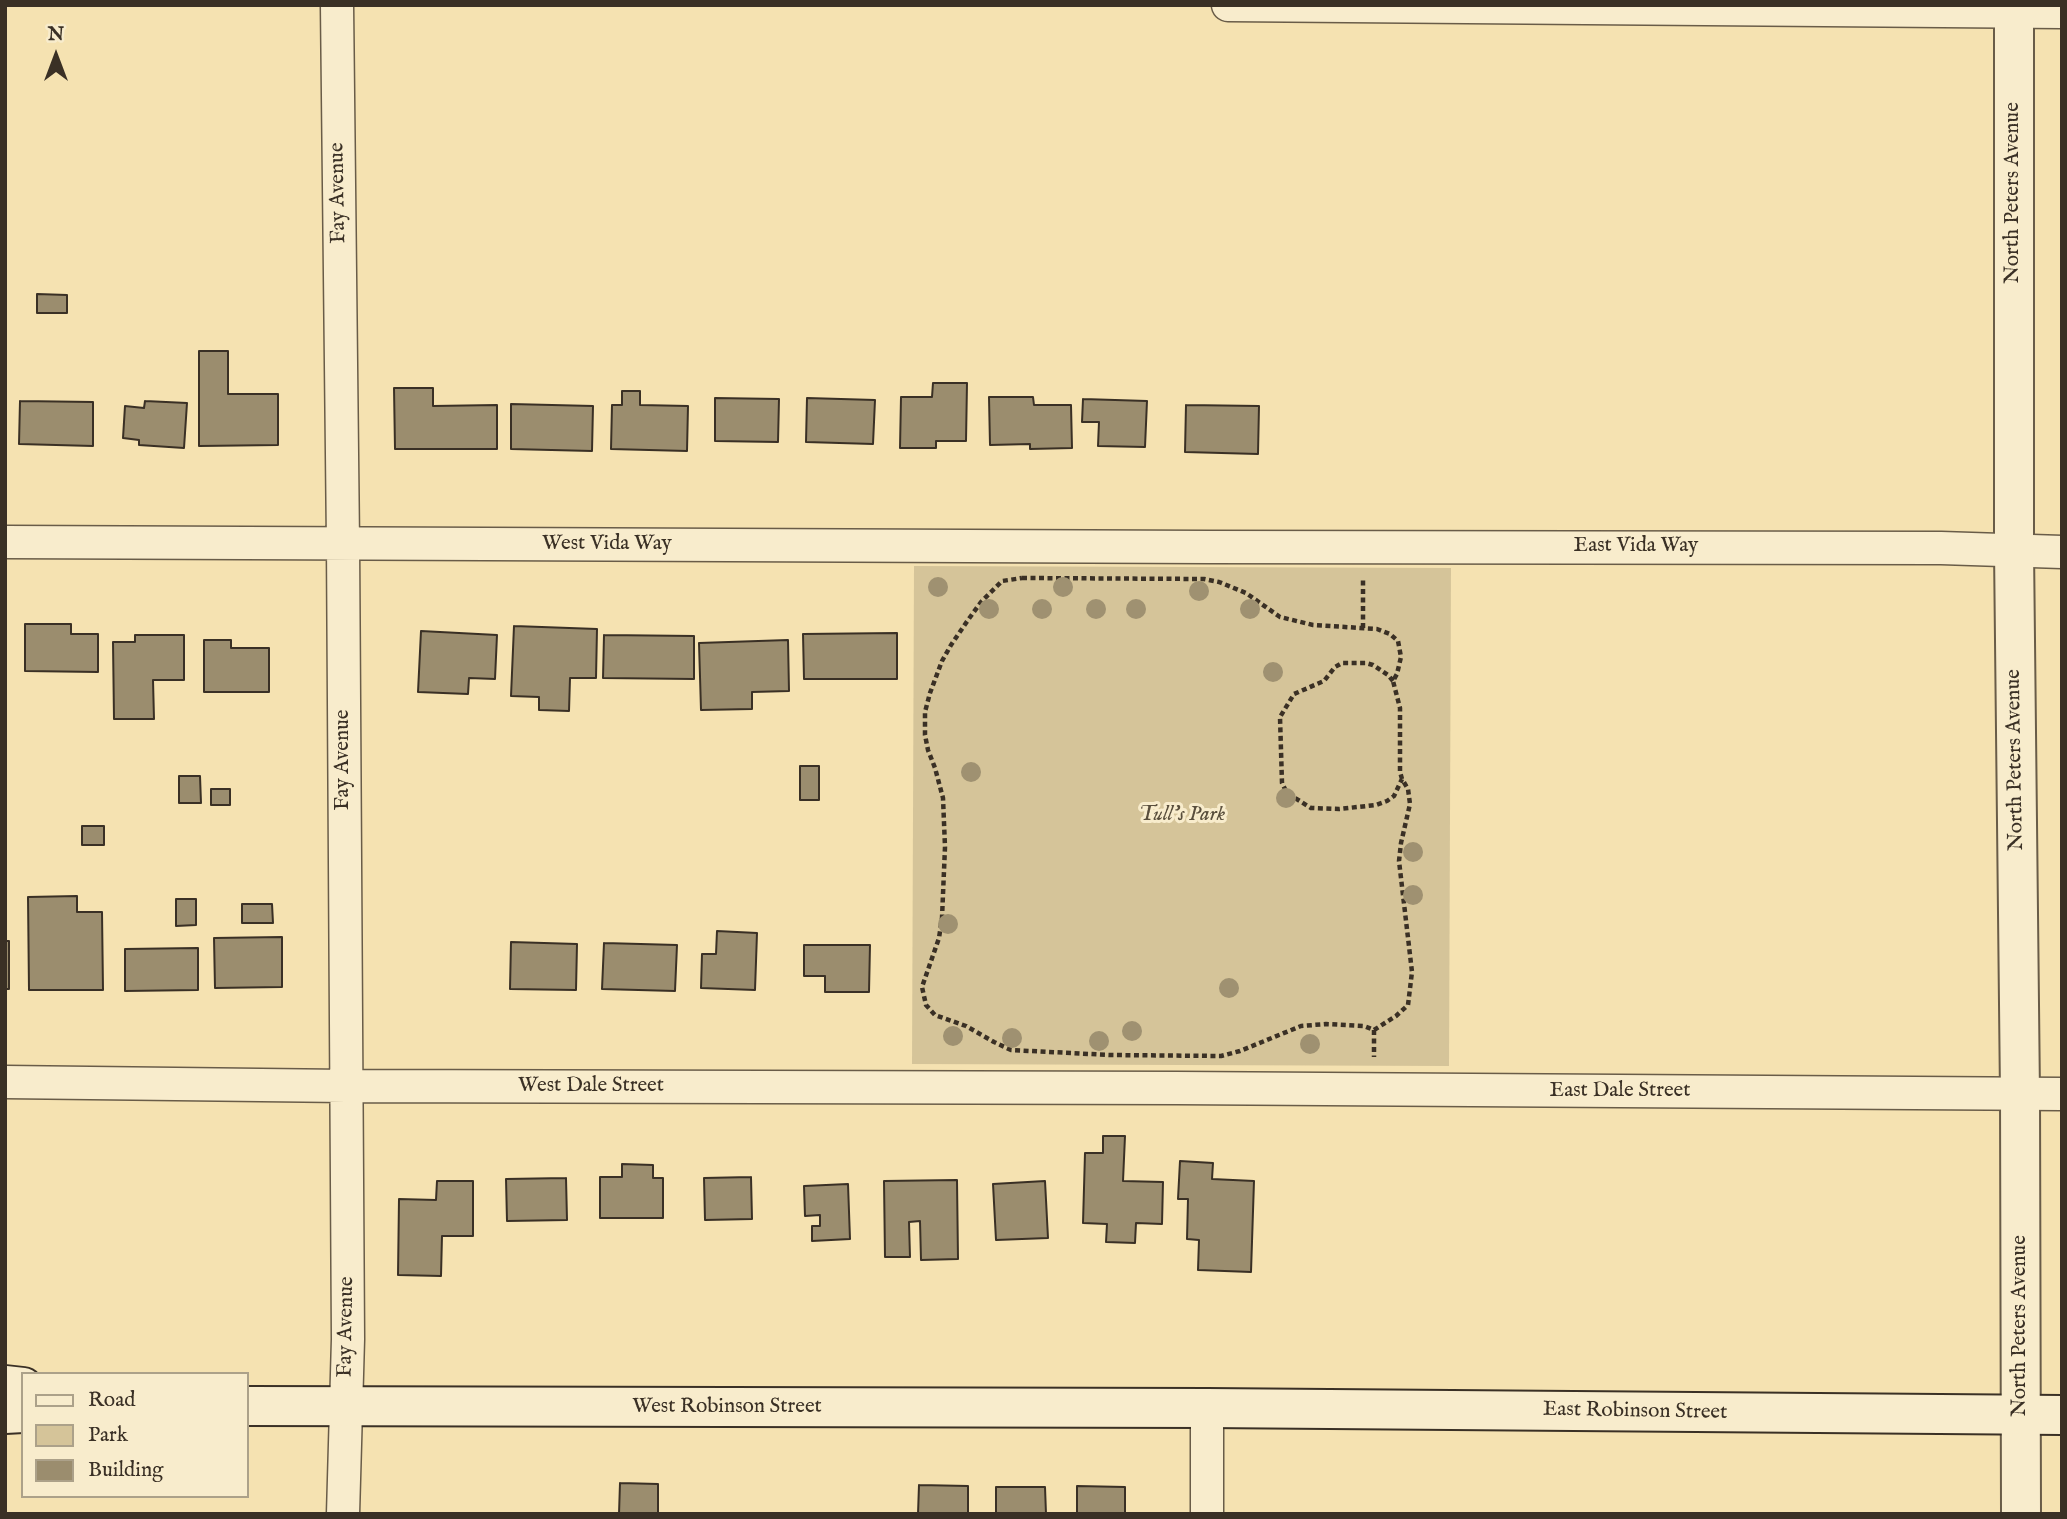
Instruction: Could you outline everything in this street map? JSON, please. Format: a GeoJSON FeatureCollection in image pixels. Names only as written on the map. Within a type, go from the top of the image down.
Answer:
{"type":"FeatureCollection","features":[{"type":"Feature","properties":{"kind":"main road","name":"North Peters Avenue"},"geometry":{"type":"LineString","coordinates":[[2014,8],[2014,550],[2021,1514]]}},
{"type":"Feature","properties":{"kind":"main road","name":"West Robinson Street"},"geometry":{"type":"LineString","coordinates":[[248,1406],[1207,1408]]}},
{"type":"Feature","properties":{"kind":"main road","name":"East Robinson Street"},"geometry":{"type":"LineString","coordinates":[[1207,1408],[2062,1415]]}},
{"type":"Feature","properties":{"kind":"street","name":"Fay Avenue"},"geometry":{"type":"LineString","coordinates":[[337,5],[348,1339],[343,1514]]}},
{"type":"Feature","properties":{"kind":"street"},"geometry":{"type":"LineString","coordinates":[[1228,5],[2014,8],[2062,12]]}},
{"type":"Feature","properties":{"kind":"street","name":"West Vida Way"},"geometry":{"type":"LineString","coordinates":[[5,542],[1209,547]]}},
{"type":"Feature","properties":{"kind":"street","name":"East Vida Way"},"geometry":{"type":"LineString","coordinates":[[1209,547],[1941,548],[2062,552]]}},
{"type":"Feature","properties":{"kind":"street","name":"West Dale Street"},"geometry":{"type":"LineString","coordinates":[[5,1082],[346,1086],[1177,1088]]}},
{"type":"Feature","properties":{"kind":"street","name":"East Dale Street"},"geometry":{"type":"LineString","coordinates":[[1177,1088],[2062,1094]]}},
{"type":"Feature","properties":{"kind":"street"},"geometry":{"type":"LineString","coordinates":[[1207,1408],[1207,1514]]}},
{"type":"Feature","properties":{"kind":"path"},"geometry":{"type":"LineString","coordinates":[[1363,628],[1364,547]]}},
{"type":"Feature","properties":{"kind":"path"},"geometry":{"type":"LineString","coordinates":[[1393,681],[1398,674],[1401,657],[1398,641],[1390,634],[1377,629],[1293,621],[1280,617],[1264,604],[1219,582],[1203,579],[1023,578],[1002,581],[981,601],[950,645],[925,712],[928,750],[943,799],[945,847],[941,928],[922,987],[926,1005],[935,1014],[966,1026],[1000,1046],[1020,1052],[1221,1056],[1301,1026],[1364,1026],[1374,1030],[1408,1005],[1412,972],[1399,861],[1410,804],[1408,789],[1400,772],[1400,708],[1393,681],[1388,675],[1366,663],[1342,663],[1335,667],[1324,681],[1294,694],[1280,717],[1282,783],[1287,793],[1311,808],[1339,810],[1387,801],[1394,796],[1402,779]]}},
{"type":"Feature","properties":{"kind":"green space","name":"Tull’s Park"},"geometry":{"type":"Polygon","coordinates":[[[914,566],[1451,568],[1449,1066],[912,1064],[914,566]]]}},
{"type":"Feature","properties":{"kind":"building"},"geometry":{"type":"Polygon","coordinates":[[[37,294],[67,295],[67,313],[37,313],[37,294]]]}},
{"type":"Feature","properties":{"kind":"building"},"geometry":{"type":"Polygon","coordinates":[[[199,351],[228,351],[228,394],[278,394],[278,445],[199,446],[199,351]]]}},
{"type":"Feature","properties":{"kind":"building"},"geometry":{"type":"Polygon","coordinates":[[[933,383],[967,383],[966,441],[936,441],[936,448],[900,448],[901,397],[932,397],[933,383]]]}},
{"type":"Feature","properties":{"kind":"building"},"geometry":{"type":"Polygon","coordinates":[[[394,388],[433,388],[433,406],[497,405],[497,449],[395,449],[394,388]]]}},
{"type":"Feature","properties":{"kind":"building"},"geometry":{"type":"Polygon","coordinates":[[[622,391],[640,391],[640,405],[688,406],[687,451],[611,449],[612,405],[622,405],[622,391]]]}},
{"type":"Feature","properties":{"kind":"building"},"geometry":{"type":"Polygon","coordinates":[[[989,397],[1033,397],[1034,405],[1071,405],[1072,448],[1030,449],[1030,444],[990,445],[989,397]]]}},
{"type":"Feature","properties":{"kind":"building"},"geometry":{"type":"Polygon","coordinates":[[[715,398],[779,399],[778,442],[715,441],[715,398]]]}},
{"type":"Feature","properties":{"kind":"building"},"geometry":{"type":"Polygon","coordinates":[[[807,398],[875,400],[873,444],[806,442],[807,398]]]}},
{"type":"Feature","properties":{"kind":"building"},"geometry":{"type":"Polygon","coordinates":[[[1083,399],[1147,401],[1145,447],[1098,446],[1099,422],[1082,422],[1083,399]]]}},
{"type":"Feature","properties":{"kind":"building"},"geometry":{"type":"Polygon","coordinates":[[[20,401],[93,402],[93,446],[19,444],[20,401]]]}},
{"type":"Feature","properties":{"kind":"building"},"geometry":{"type":"Polygon","coordinates":[[[145,401],[187,403],[184,448],[139,445],[139,440],[123,438],[125,406],[144,408],[145,401]]]}},
{"type":"Feature","properties":{"kind":"building"},"geometry":{"type":"Polygon","coordinates":[[[511,404],[593,406],[592,451],[511,449],[511,404]]]}},
{"type":"Feature","properties":{"kind":"building"},"geometry":{"type":"Polygon","coordinates":[[[1186,405],[1259,406],[1258,454],[1185,452],[1186,405]]]}},
{"type":"Feature","properties":{"kind":"building"},"geometry":{"type":"Polygon","coordinates":[[[25,624],[71,624],[71,634],[98,634],[98,672],[25,671],[25,624]]]}},
{"type":"Feature","properties":{"kind":"building"},"geometry":{"type":"Polygon","coordinates":[[[514,626],[597,629],[596,678],[570,678],[569,711],[539,710],[539,697],[511,696],[514,626]]]}},
{"type":"Feature","properties":{"kind":"building"},"geometry":{"type":"Polygon","coordinates":[[[421,631],[497,635],[495,679],[469,678],[468,694],[418,692],[421,631]]]}},
{"type":"Feature","properties":{"kind":"building"},"geometry":{"type":"Polygon","coordinates":[[[897,633],[897,679],[804,679],[803,634],[897,633]]]}},
{"type":"Feature","properties":{"kind":"building"},"geometry":{"type":"Polygon","coordinates":[[[135,635],[184,635],[184,680],[153,680],[154,719],[114,719],[113,642],[135,642],[135,635]]]}},
{"type":"Feature","properties":{"kind":"building"},"geometry":{"type":"Polygon","coordinates":[[[604,635],[694,636],[694,679],[603,678],[604,635]]]}},
{"type":"Feature","properties":{"kind":"building"},"geometry":{"type":"Polygon","coordinates":[[[204,640],[231,640],[231,648],[269,648],[269,692],[204,692],[204,640]]]}},
{"type":"Feature","properties":{"kind":"building"},"geometry":{"type":"Polygon","coordinates":[[[788,640],[789,691],[752,692],[752,709],[701,710],[699,643],[788,640]]]}},
{"type":"Feature","properties":{"kind":"building"},"geometry":{"type":"Polygon","coordinates":[[[800,766],[819,766],[819,800],[800,800],[800,766]]]}},
{"type":"Feature","properties":{"kind":"building"},"geometry":{"type":"Polygon","coordinates":[[[179,776],[200,776],[201,803],[179,803],[179,776]]]}},
{"type":"Feature","properties":{"kind":"building"},"geometry":{"type":"Polygon","coordinates":[[[211,789],[230,789],[230,805],[211,805],[211,789]]]}},
{"type":"Feature","properties":{"kind":"building"},"geometry":{"type":"Polygon","coordinates":[[[82,826],[104,826],[104,845],[82,845],[82,826]]]}},
{"type":"Feature","properties":{"kind":"building"},"geometry":{"type":"Polygon","coordinates":[[[77,896],[77,912],[102,912],[103,990],[29,990],[28,897],[77,896]]]}},
{"type":"Feature","properties":{"kind":"building"},"geometry":{"type":"Polygon","coordinates":[[[176,899],[196,899],[196,925],[176,926],[176,899]]]}},
{"type":"Feature","properties":{"kind":"building"},"geometry":{"type":"Polygon","coordinates":[[[242,904],[272,904],[273,923],[242,923],[242,904]]]}},
{"type":"Feature","properties":{"kind":"building"},"geometry":{"type":"Polygon","coordinates":[[[717,931],[757,933],[755,990],[701,988],[702,954],[716,954],[717,931]]]}},
{"type":"Feature","properties":{"kind":"building"},"geometry":{"type":"Polygon","coordinates":[[[282,937],[282,987],[215,988],[214,938],[282,937]]]}},
{"type":"Feature","properties":{"kind":"building"},"geometry":{"type":"Polygon","coordinates":[[[5,941],[9,941],[9,989],[5,989],[5,941]]]}},
{"type":"Feature","properties":{"kind":"building"},"geometry":{"type":"Polygon","coordinates":[[[511,942],[577,944],[576,990],[510,989],[511,942]]]}},
{"type":"Feature","properties":{"kind":"building"},"geometry":{"type":"Polygon","coordinates":[[[604,943],[677,945],[675,991],[602,989],[604,943]]]}},
{"type":"Feature","properties":{"kind":"building"},"geometry":{"type":"Polygon","coordinates":[[[804,945],[870,945],[869,992],[825,992],[825,976],[804,976],[804,945]]]}},
{"type":"Feature","properties":{"kind":"building"},"geometry":{"type":"Polygon","coordinates":[[[198,948],[198,990],[125,991],[125,949],[198,948]]]}},
{"type":"Feature","properties":{"kind":"building"},"geometry":{"type":"Polygon","coordinates":[[[1103,1136],[1125,1136],[1123,1181],[1163,1182],[1162,1224],[1136,1223],[1135,1243],[1106,1242],[1107,1224],[1083,1223],[1085,1153],[1103,1153],[1103,1136]]]}},
{"type":"Feature","properties":{"kind":"building"},"geometry":{"type":"Polygon","coordinates":[[[1180,1161],[1213,1163],[1212,1179],[1254,1181],[1251,1272],[1198,1270],[1199,1240],[1187,1239],[1188,1199],[1178,1199],[1180,1161]]]}},
{"type":"Feature","properties":{"kind":"building"},"geometry":{"type":"Polygon","coordinates":[[[622,1164],[653,1165],[653,1178],[663,1178],[663,1218],[600,1218],[600,1177],[622,1177],[622,1164]]]}},
{"type":"Feature","properties":{"kind":"building"},"geometry":{"type":"Polygon","coordinates":[[[751,1177],[752,1219],[705,1220],[704,1178],[751,1177]]]}},
{"type":"Feature","properties":{"kind":"building"},"geometry":{"type":"Polygon","coordinates":[[[566,1178],[567,1220],[507,1221],[506,1179],[566,1178]]]}},
{"type":"Feature","properties":{"kind":"building"},"geometry":{"type":"Polygon","coordinates":[[[957,1180],[958,1259],[921,1260],[920,1221],[909,1222],[910,1257],[885,1257],[884,1181],[957,1180]]]}},
{"type":"Feature","properties":{"kind":"building"},"geometry":{"type":"Polygon","coordinates":[[[437,1181],[473,1181],[473,1236],[442,1236],[441,1276],[398,1275],[399,1199],[436,1200],[437,1181]]]}},
{"type":"Feature","properties":{"kind":"building"},"geometry":{"type":"Polygon","coordinates":[[[1045,1181],[1048,1238],[996,1240],[993,1184],[1045,1181]]]}},
{"type":"Feature","properties":{"kind":"building"},"geometry":{"type":"Polygon","coordinates":[[[848,1184],[850,1239],[812,1241],[812,1226],[820,1226],[820,1215],[805,1216],[804,1186],[848,1184]]]}},
{"type":"Feature","properties":{"kind":"building"},"geometry":{"type":"Polygon","coordinates":[[[620,1483],[658,1484],[658,1514],[619,1514],[620,1483]]]}},
{"type":"Feature","properties":{"kind":"building"},"geometry":{"type":"Polygon","coordinates":[[[919,1485],[968,1486],[968,1514],[918,1514],[919,1485]]]}},
{"type":"Feature","properties":{"kind":"building"},"geometry":{"type":"Polygon","coordinates":[[[1077,1486],[1125,1487],[1125,1514],[1077,1514],[1077,1486]]]}},
{"type":"Feature","properties":{"kind":"building"},"geometry":{"type":"Polygon","coordinates":[[[996,1487],[1045,1487],[1046,1514],[996,1514],[996,1487]]]}}]}
